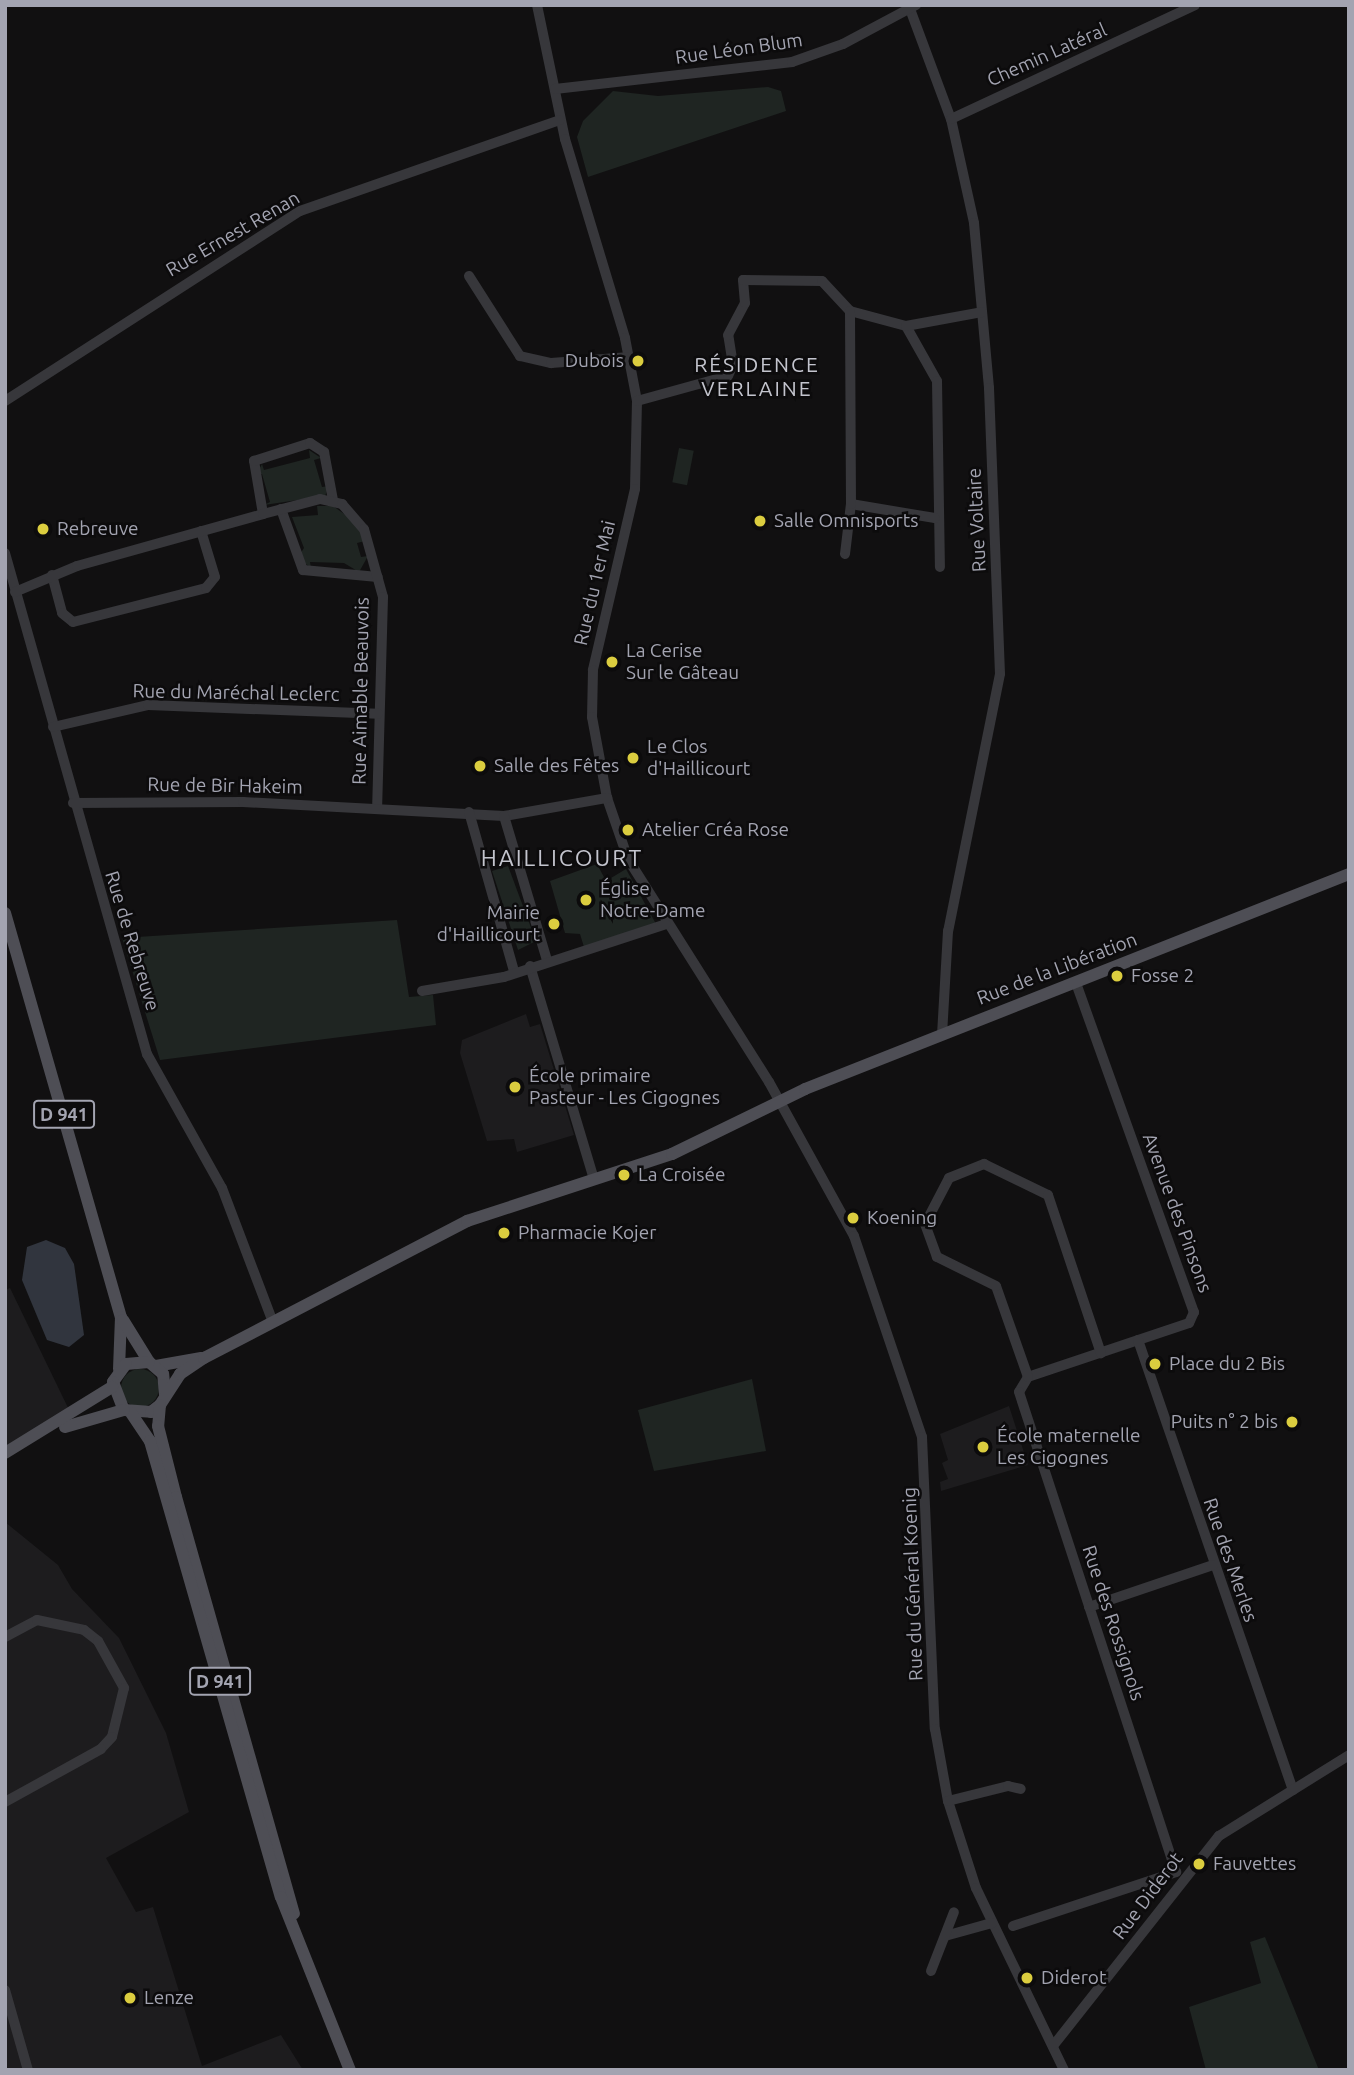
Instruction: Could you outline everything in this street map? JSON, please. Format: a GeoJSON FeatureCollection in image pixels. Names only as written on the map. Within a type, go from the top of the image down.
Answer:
{"type":"FeatureCollection","features":[{"type":"Feature","properties":{"kind":"main road","name":"Rue de la Libération"},"geometry":{"type":"LineString","coordinates":[[204,1358],[467,1221],[672,1154],[780,1101],[1349,874]]}},
{"type":"Feature","properties":{"kind":"main road","name":"D 941"},"geometry":{"type":"LineString","coordinates":[[5,913],[121,1317],[119,1369]]}},
{"type":"Feature","properties":{"kind":"main road","name":"D 941"},"geometry":{"type":"LineString","coordinates":[[121,1317],[153,1364]]}},
{"type":"Feature","properties":{"kind":"main road"},"geometry":{"type":"LineString","coordinates":[[5,1453],[35,1438],[112,1387],[119,1369],[204,1358]]}},
{"type":"Feature","properties":{"kind":"main road"},"geometry":{"type":"LineString","coordinates":[[35,1438],[163,1400],[180,1374],[204,1358]]}},
{"type":"Feature","properties":{"kind":"main road"},"geometry":{"type":"LineString","coordinates":[[153,1364],[163,1400]]}},
{"type":"Feature","properties":{"kind":"main road"},"geometry":{"type":"LineString","coordinates":[[112,1387],[127,1412]]}},
{"type":"Feature","properties":{"kind":"main road","name":"D 941"},"geometry":{"type":"LineString","coordinates":[[163,1400],[158,1426],[176,1497],[303,1952]]}},
{"type":"Feature","properties":{"kind":"main road","name":"D 941"},"geometry":{"type":"LineString","coordinates":[[127,1412],[150,1441],[262,1835],[303,1952],[350,2070]]}},
{"type":"Feature","properties":{"kind":"street","name":"Rue du 1er Mai"},"geometry":{"type":"LineString","coordinates":[[537,5],[561,120],[630,357],[637,401],[635,489],[593,670],[592,717],[607,798],[622,846],[666,924],[780,1101]]}},
{"type":"Feature","properties":{"kind":"street","name":"Chemin Latéral"},"geometry":{"type":"LineString","coordinates":[[951,119],[1195,5]]}},
{"type":"Feature","properties":{"kind":"street","name":"Rue Léon Blum"},"geometry":{"type":"LineString","coordinates":[[555,89],[792,62],[913,7]]}},
{"type":"Feature","properties":{"kind":"street","name":"Rue Voltaire"},"geometry":{"type":"LineString","coordinates":[[913,7],[951,119],[974,223],[982,312],[1000,674],[948,931],[942,1035]]}},
{"type":"Feature","properties":{"kind":"street","name":"Rue Ernest Renan"},"geometry":{"type":"LineString","coordinates":[[5,401],[300,211],[561,120]]}},
{"type":"Feature","properties":{"kind":"street"},"geometry":{"type":"LineString","coordinates":[[469,276],[520,356],[551,363],[630,357]]}},
{"type":"Feature","properties":{"kind":"street"},"geometry":{"type":"LineString","coordinates":[[637,401],[728,376],[733,365],[728,335],[746,303],[743,280],[822,281],[850,311],[906,326],[982,312]]}},
{"type":"Feature","properties":{"kind":"street"},"geometry":{"type":"LineString","coordinates":[[845,554],[851,504],[850,311]]}},
{"type":"Feature","properties":{"kind":"street"},"geometry":{"type":"LineString","coordinates":[[906,326],[937,381],[935,518],[940,567]]}},
{"type":"Feature","properties":{"kind":"street"},"geometry":{"type":"LineString","coordinates":[[15,592],[52,575],[201,531],[263,514],[281,509],[333,500],[324,453],[310,443],[254,461],[263,514]]}},
{"type":"Feature","properties":{"kind":"street","name":"Rue Aimable Beauvois"},"geometry":{"type":"LineString","coordinates":[[333,500],[364,529],[378,577],[377,807]]}},
{"type":"Feature","properties":{"kind":"street"},"geometry":{"type":"LineString","coordinates":[[851,504],[935,518]]}},
{"type":"Feature","properties":{"kind":"street"},"geometry":{"type":"LineString","coordinates":[[281,509],[303,570],[378,577]]}},
{"type":"Feature","properties":{"kind":"street"},"geometry":{"type":"LineString","coordinates":[[52,575],[62,613],[73,622],[206,588],[215,577],[201,531]]}},
{"type":"Feature","properties":{"kind":"street","name":"Rue de Rebreuve"},"geometry":{"type":"LineString","coordinates":[[5,553],[73,803],[147,1054],[222,1188],[273,1322]]}},
{"type":"Feature","properties":{"kind":"street","name":"Rue du Maréchal Leclerc"},"geometry":{"type":"LineString","coordinates":[[53,727],[148,705],[378,714]]}},
{"type":"Feature","properties":{"kind":"street","name":"Rue de Bir Hakeim"},"geometry":{"type":"LineString","coordinates":[[73,803],[377,807],[504,816],[580,808],[607,798]]}},
{"type":"Feature","properties":{"kind":"street"},"geometry":{"type":"LineString","coordinates":[[469,812],[514,971]]}},
{"type":"Feature","properties":{"kind":"street"},"geometry":{"type":"LineString","coordinates":[[504,816],[547,960]]}},
{"type":"Feature","properties":{"kind":"street"},"geometry":{"type":"LineString","coordinates":[[422,991],[514,971],[666,924]]}},
{"type":"Feature","properties":{"kind":"street"},"geometry":{"type":"LineString","coordinates":[[530,966],[594,1178]]}},
{"type":"Feature","properties":{"kind":"street","name":"Avenue des Pinsons"},"geometry":{"type":"LineString","coordinates":[[1019,1384],[1028,1377],[1189,1323],[1194,1312],[1076,983]]}},
{"type":"Feature","properties":{"kind":"street","name":"Rue du Général Koenig"},"geometry":{"type":"LineString","coordinates":[[780,1101],[854,1236],[922,1437],[935,1729],[948,1801],[992,1923],[1063,2070]]}},
{"type":"Feature","properties":{"kind":"street"},"geometry":{"type":"LineString","coordinates":[[1028,1377],[996,1286],[937,1257],[925,1224],[949,1178],[984,1164],[1048,1195],[1101,1353]]}},
{"type":"Feature","properties":{"kind":"street","name":"Rue des Merles"},"geometry":{"type":"LineString","coordinates":[[1138,1340],[1293,1790]]}},
{"type":"Feature","properties":{"kind":"street","name":"Rue des Rossignols"},"geometry":{"type":"LineString","coordinates":[[1019,1384],[1089,1607],[1180,1875]]}},
{"type":"Feature","properties":{"kind":"street"},"geometry":{"type":"LineString","coordinates":[[1089,1607],[1213,1564]]}},
{"type":"Feature","properties":{"kind":"street"},"geometry":{"type":"LineString","coordinates":[[5,1637],[37,1620],[84,1630],[98,1641],[124,1688],[112,1737],[101,1749],[5,1802]]}},
{"type":"Feature","properties":{"kind":"street","name":"Rue Diderot"},"geometry":{"type":"LineString","coordinates":[[1053,2046],[1180,1875],[1219,1836],[1349,1755]]}},
{"type":"Feature","properties":{"kind":"street"},"geometry":{"type":"LineString","coordinates":[[948,1801],[1008,1786],[1021,1789]]}},
{"type":"Feature","properties":{"kind":"street"},"geometry":{"type":"LineString","coordinates":[[1013,1926],[1180,1875]]}},
{"type":"Feature","properties":{"kind":"street"},"geometry":{"type":"LineString","coordinates":[[931,1970],[954,1912]]}},
{"type":"Feature","properties":{"kind":"street"},"geometry":{"type":"LineString","coordinates":[[945,1936],[992,1923]]}},
{"type":"Feature","properties":{"kind":"street"},"geometry":{"type":"LineString","coordinates":[[5,1990],[28,2070]]}},
{"type":"Feature","properties":{"kind":"shaded area"},"geometry":{"type":"Polygon","coordinates":[[[768,87],[781,91],[786,111],[588,177],[577,137],[583,121],[613,91],[658,96],[768,87]]]}},
{"type":"Feature","properties":{"kind":"shaded area"},"geometry":{"type":"Polygon","coordinates":[[[679,448],[694,451],[687,485],[672,482],[679,448]]]}},
{"type":"Feature","properties":{"kind":"shaded area"},"geometry":{"type":"Polygon","coordinates":[[[309,450],[321,458],[314,460],[322,487],[329,486],[325,496],[264,505],[270,502],[262,474],[256,475],[262,464],[264,470],[310,458],[309,450]]]}},
{"type":"Feature","properties":{"kind":"shaded area"},"geometry":{"type":"Polygon","coordinates":[[[317,506],[333,506],[354,521],[365,541],[357,543],[361,557],[368,556],[359,572],[344,563],[310,562],[311,568],[298,557],[304,548],[292,517],[318,515],[317,506]]]}},
{"type":"Feature","properties":{"kind":"shaded area"},"geometry":{"type":"Polygon","coordinates":[[[597,864],[606,881],[626,869],[656,924],[584,947],[580,934],[565,933],[550,881],[597,864]]]}},
{"type":"Feature","properties":{"kind":"shaded area"},"geometry":{"type":"Polygon","coordinates":[[[508,866],[536,941],[518,950],[492,871],[508,866]]]}},
{"type":"Feature","properties":{"kind":"shaded area"},"geometry":{"type":"Polygon","coordinates":[[[397,920],[409,997],[433,995],[436,1025],[160,1060],[122,938],[397,920]]]}},
{"type":"Feature","properties":{"kind":"shaded area","name":"École primaire Pasteur - Les Cigognes"},"geometry":{"type":"Polygon","coordinates":[[[526,1014],[530,1027],[540,1024],[574,1135],[517,1152],[514,1139],[487,1141],[460,1053],[462,1040],[526,1014]]]}},
{"type":"Feature","properties":{"kind":"shaded area"},"geometry":{"type":"Polygon","coordinates":[[[46,1240],[65,1248],[74,1264],[84,1335],[69,1347],[47,1340],[22,1280],[27,1247],[46,1240]]]}},
{"type":"Feature","properties":{"kind":"shaded area"},"geometry":{"type":"Polygon","coordinates":[[[10,1288],[72,1416],[5,1453],[5,1290],[10,1288]]]}},
{"type":"Feature","properties":{"kind":"shaded area"},"geometry":{"type":"Polygon","coordinates":[[[140,1369],[153,1375],[159,1388],[153,1401],[140,1407],[127,1401],[121,1388],[127,1375],[140,1369]]]}},
{"type":"Feature","properties":{"kind":"shaded area"},"geometry":{"type":"Polygon","coordinates":[[[752,1379],[766,1451],[654,1471],[638,1410],[752,1379]]]}},
{"type":"Feature","properties":{"kind":"shaded area","name":"École maternelle Les Cigognes"},"geometry":{"type":"Polygon","coordinates":[[[1009,1406],[1028,1465],[941,1491],[940,1482],[948,1479],[942,1463],[948,1460],[940,1434],[1009,1406]]]}},
{"type":"Feature","properties":{"kind":"shaded area"},"geometry":{"type":"Polygon","coordinates":[[[5,1522],[58,1565],[72,1589],[119,1638],[166,1733],[189,1812],[106,1858],[136,1912],[153,1907],[202,2066],[281,2035],[303,2070],[5,2070],[5,1522]]]}},
{"type":"Feature","properties":{"kind":"shaded area"},"geometry":{"type":"Polygon","coordinates":[[[1265,1937],[1319,2070],[1206,2070],[1189,2007],[1261,1983],[1250,1942],[1265,1937]]]}},
{"type":"Feature","properties":{"kind":"place","name":"Dubois"},"geometry":{"type":"Point","coordinates":[638,361]}},
{"type":"Feature","properties":{"kind":"place","name":"Salle Omnisports"},"geometry":{"type":"Point","coordinates":[760,521]}},
{"type":"Feature","properties":{"kind":"place","name":"Rebreuve"},"geometry":{"type":"Point","coordinates":[43,529]}},
{"type":"Feature","properties":{"kind":"place","name":"La Cerise Sur le Gâteau"},"geometry":{"type":"Point","coordinates":[612,662]}},
{"type":"Feature","properties":{"kind":"place","name":"Le Clos d'Haillicourt"},"geometry":{"type":"Point","coordinates":[633,758]}},
{"type":"Feature","properties":{"kind":"place","name":"Salle des Fêtes"},"geometry":{"type":"Point","coordinates":[480,766]}},
{"type":"Feature","properties":{"kind":"place","name":"Atelier Créa Rose"},"geometry":{"type":"Point","coordinates":[628,830]}},
{"type":"Feature","properties":{"kind":"place","name":"Église Notre-Dame"},"geometry":{"type":"Point","coordinates":[586,900]}},
{"type":"Feature","properties":{"kind":"place","name":"Mairie d'Haillicourt"},"geometry":{"type":"Point","coordinates":[554,924]}},
{"type":"Feature","properties":{"kind":"place","name":"Fosse 2"},"geometry":{"type":"Point","coordinates":[1117,976]}},
{"type":"Feature","properties":{"kind":"place","name":"École primaire Pasteur - Les Cigognes"},"geometry":{"type":"Point","coordinates":[515,1087]}},
{"type":"Feature","properties":{"kind":"place","name":"La Croisée"},"geometry":{"type":"Point","coordinates":[624,1175]}},
{"type":"Feature","properties":{"kind":"place","name":"Koening"},"geometry":{"type":"Point","coordinates":[853,1218]}},
{"type":"Feature","properties":{"kind":"place","name":"Pharmacie Kojer"},"geometry":{"type":"Point","coordinates":[504,1233]}},
{"type":"Feature","properties":{"kind":"place","name":"Place du 2 Bis"},"geometry":{"type":"Point","coordinates":[1155,1364]}},
{"type":"Feature","properties":{"kind":"place","name":"Puits n° 2 bis"},"geometry":{"type":"Point","coordinates":[1292,1422]}},
{"type":"Feature","properties":{"kind":"place","name":"École maternelle Les Cigognes"},"geometry":{"type":"Point","coordinates":[983,1447]}},
{"type":"Feature","properties":{"kind":"place","name":"Fauvettes"},"geometry":{"type":"Point","coordinates":[1199,1864]}},
{"type":"Feature","properties":{"kind":"place","name":"Diderot"},"geometry":{"type":"Point","coordinates":[1027,1978]}},
{"type":"Feature","properties":{"kind":"place","name":"Lenze"},"geometry":{"type":"Point","coordinates":[130,1998]}},
{"type":"Feature","properties":{"kind":"district","name":"RÉSIDENCE VERLAINE"},"geometry":{"type":"Point","coordinates":[757,376]}},
{"type":"Feature","properties":{"kind":"district","name":"HAILLICOURT"},"geometry":{"type":"Point","coordinates":[562,858]}}]}
